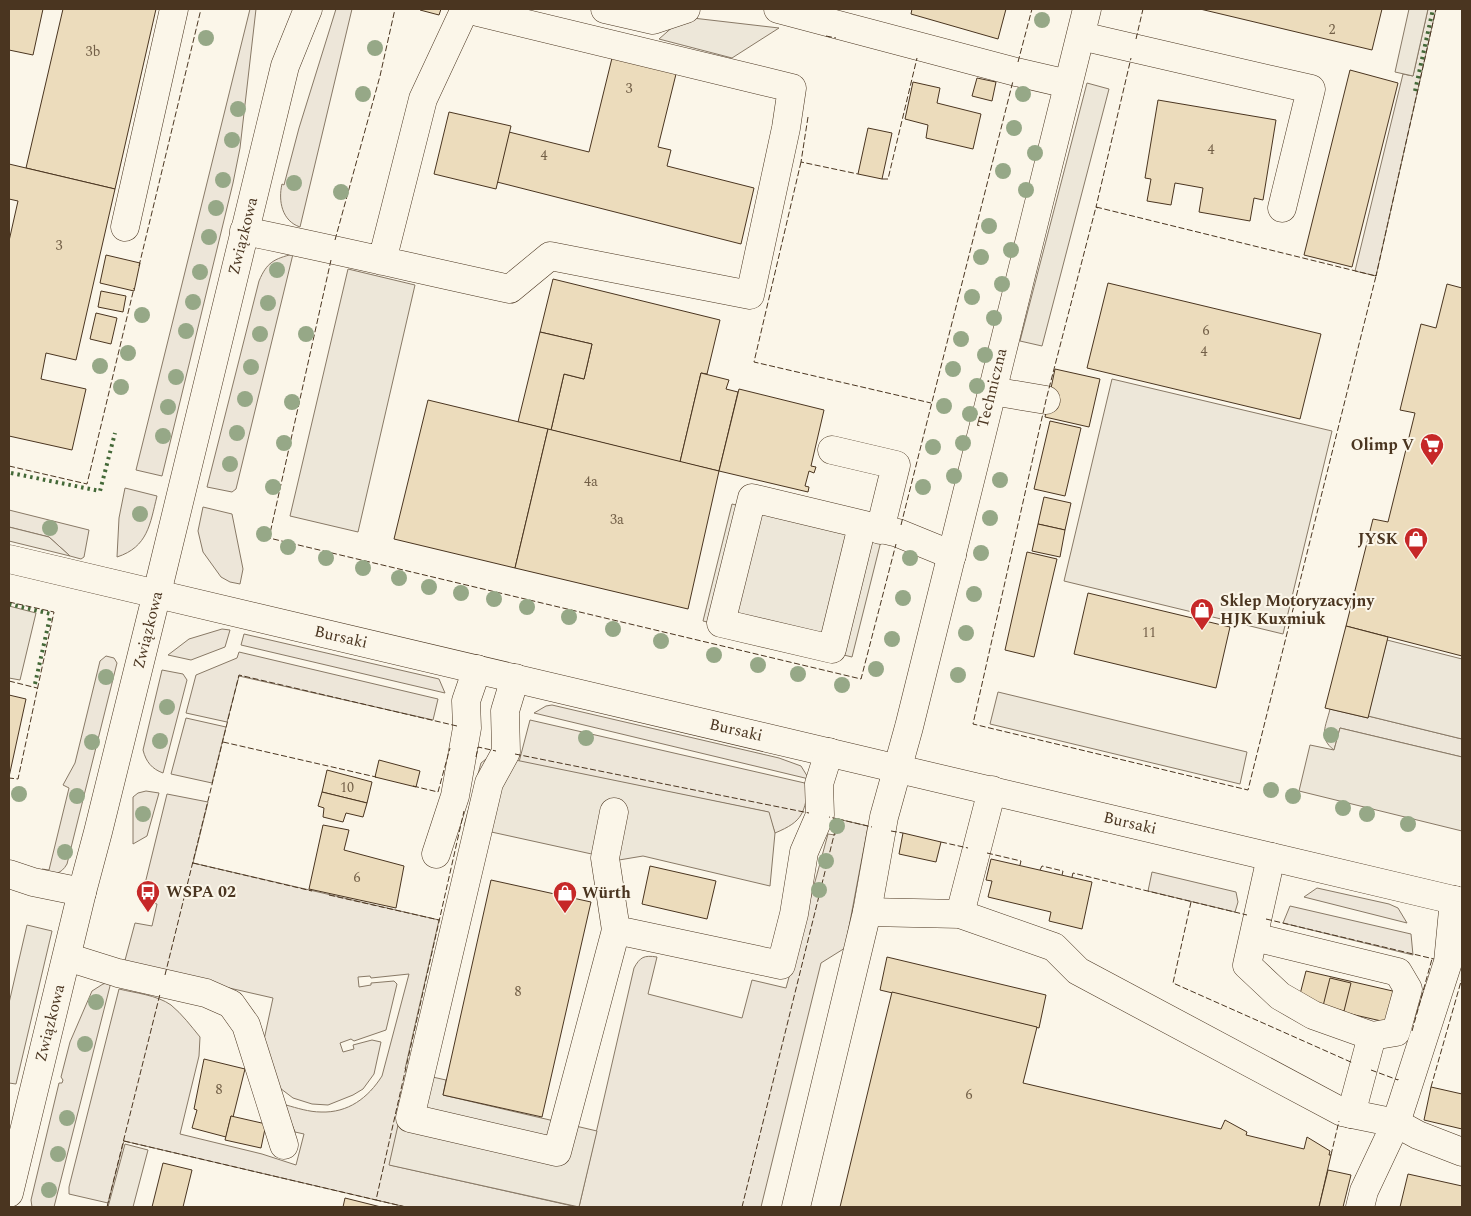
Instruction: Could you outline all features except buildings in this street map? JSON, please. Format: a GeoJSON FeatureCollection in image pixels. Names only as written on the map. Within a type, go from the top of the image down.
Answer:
{"type":"FeatureCollection","features":[{"type":"Feature","properties":{"kind":"street"},"geometry":{"type":"LineString","coordinates":[[125,227],[174,9]]}},
{"type":"Feature","properties":{"kind":"street","name":"Związkowa"},"geometry":{"type":"LineString","coordinates":[[285,66],[289,9]]}},
{"type":"Feature","properties":{"kind":"street","name":"Związkowa"},"geometry":{"type":"LineString","coordinates":[[9,1193],[285,66],[308,9]]}},
{"type":"Feature","properties":{"kind":"street"},"geometry":{"type":"LineString","coordinates":[[244,231],[510,289],[550,256],[750,296],[786,128],[792,88],[465,9],[424,99],[382,261]]}},
{"type":"Feature","properties":{"kind":"street"},"geometry":{"type":"LineString","coordinates":[[605,9],[653,20],[686,9]]}},
{"type":"Feature","properties":{"kind":"street"},"geometry":{"type":"LineString","coordinates":[[778,9],[1068,84]]}},
{"type":"Feature","properties":{"kind":"street","name":"Techniczna"},"geometry":{"type":"LineString","coordinates":[[796,1207],[867,912],[884,817],[952,555],[1087,9]]}},
{"type":"Feature","properties":{"kind":"street"},"geometry":{"type":"LineString","coordinates":[[1081,36],[1312,89],[1282,208]]}},
{"type":"Feature","properties":{"kind":"street"},"geometry":{"type":"LineString","coordinates":[[992,392],[1046,400]]}},
{"type":"Feature","properties":{"kind":"street"},"geometry":{"type":"LineString","coordinates":[[832,450],[896,465],[871,528],[832,649],[721,623],[752,498],[871,528],[898,534],[952,555]]}},
{"type":"Feature","properties":{"kind":"street","name":"Bursaki"},"geometry":{"type":"LineString","coordinates":[[9,559],[1458,901]]}},
{"type":"Feature","properties":{"kind":"street"},"geometry":{"type":"LineString","coordinates":[[436,854],[455,796],[468,728],[466,701],[477,669]]}},
{"type":"Feature","properties":{"kind":"street"},"geometry":{"type":"LineString","coordinates":[[515,678],[504,711],[506,752],[489,782],[410,1118],[557,1152],[616,930],[606,858],[614,812]]}},
{"type":"Feature","properties":{"kind":"street"},"geometry":{"type":"LineString","coordinates":[[616,930],[782,964],[794,914],[804,852],[820,815],[819,784],[829,752]]}},
{"type":"Feature","properties":{"kind":"street"},"geometry":{"type":"LineString","coordinates":[[960,914],[992,790]]}},
{"type":"Feature","properties":{"kind":"street"},"geometry":{"type":"LineString","coordinates":[[1254,937],[1398,972],[1408,989],[1396,1032],[1372,1036],[1313,1015],[1280,996],[1247,965],[1271,857]]}},
{"type":"Feature","properties":{"kind":"street"},"geometry":{"type":"LineString","coordinates":[[9,874],[33,882],[82,892]]}},
{"type":"Feature","properties":{"kind":"street"},"geometry":{"type":"LineString","coordinates":[[1360,1207],[1364,1192],[1396,1123],[1448,962],[1458,901]]}},
{"type":"Feature","properties":{"kind":"street"},"geometry":{"type":"LineString","coordinates":[[867,912],[960,914],[1054,947],[1078,971],[1342,1112],[1396,1123],[1418,1135],[1462,1152]]}},
{"type":"Feature","properties":{"kind":"street"},"geometry":{"type":"LineString","coordinates":[[67,957],[118,973],[206,993],[231,1004],[246,1025],[284,1145]]}},
{"type":"Feature","properties":{"kind":"street"},"geometry":{"type":"LineString","coordinates":[[1351,1114],[1372,1036]]}},
{"type":"Feature","properties":{"kind":"shaded area"},"geometry":{"type":"Polygon","coordinates":[[[250,9],[256,9],[240,148],[162,476],[136,470],[250,9]]]}},
{"type":"Feature","properties":{"kind":"shaded area"},"geometry":{"type":"Polygon","coordinates":[[[336,9],[352,9],[300,227],[285,215],[281,203],[281,190],[336,9]]]}},
{"type":"Feature","properties":{"kind":"shaded area"},"geometry":{"type":"Polygon","coordinates":[[[1409,9],[1428,9],[1413,76],[1395,72],[1409,9]]]}},
{"type":"Feature","properties":{"kind":"shaded area"},"geometry":{"type":"Polygon","coordinates":[[[1428,9],[1436,9],[1376,276],[1355,271],[1403,74],[1413,76],[1428,9]]]}},
{"type":"Feature","properties":{"kind":"shaded area"},"geometry":{"type":"Polygon","coordinates":[[[684,17],[779,28],[732,58],[659,39],[684,17]]]}},
{"type":"Feature","properties":{"kind":"shaded area"},"geometry":{"type":"Polygon","coordinates":[[[1087,83],[1109,89],[1042,346],[1020,341],[1087,83]]]}},
{"type":"Feature","properties":{"kind":"shaded area"},"geometry":{"type":"Polygon","coordinates":[[[293,254],[236,489],[232,492],[207,487],[259,281],[268,265],[293,254]]]}},
{"type":"Feature","properties":{"kind":"shaded area"},"geometry":{"type":"Polygon","coordinates":[[[348,269],[415,285],[358,532],[290,516],[348,269]]]}},
{"type":"Feature","properties":{"kind":"shaded area"},"geometry":{"type":"Polygon","coordinates":[[[1112,379],[1332,431],[1283,634],[1064,581],[1112,379]]]}},
{"type":"Feature","properties":{"kind":"shaded area"},"geometry":{"type":"Polygon","coordinates":[[[125,488],[157,496],[149,525],[141,541],[127,553],[117,557],[119,518],[125,488]]]}},
{"type":"Feature","properties":{"kind":"shaded area"},"geometry":{"type":"Polygon","coordinates":[[[732,504],[881,541],[852,657],[703,621],[732,504]]]}},
{"type":"Feature","properties":{"kind":"shaded area"},"geometry":{"type":"Polygon","coordinates":[[[203,507],[232,514],[243,569],[240,584],[230,582],[221,577],[203,552],[198,531],[203,507]]]}},
{"type":"Feature","properties":{"kind":"shaded area"},"geometry":{"type":"Polygon","coordinates":[[[9,510],[89,530],[84,557],[81,559],[70,556],[49,537],[9,527],[9,510]]]}},
{"type":"Feature","properties":{"kind":"shaded area"},"geometry":{"type":"Polygon","coordinates":[[[9,527],[49,537],[70,556],[9,541],[9,527]]]}},
{"type":"Feature","properties":{"kind":"shaded area"},"geometry":{"type":"Polygon","coordinates":[[[9,606],[36,613],[20,680],[9,678],[9,606]]]}},
{"type":"Feature","properties":{"kind":"shaded area"},"geometry":{"type":"Polygon","coordinates":[[[222,629],[230,630],[225,647],[191,660],[168,655],[189,639],[222,629]]]}},
{"type":"Feature","properties":{"kind":"shaded area"},"geometry":{"type":"Polygon","coordinates":[[[244,634],[439,679],[445,693],[241,645],[244,634]]]}},
{"type":"Feature","properties":{"kind":"shaded area"},"geometry":{"type":"Polygon","coordinates":[[[1387,640],[1462,659],[1462,739],[1368,716],[1387,640]]]}},
{"type":"Feature","properties":{"kind":"shaded area"},"geometry":{"type":"Polygon","coordinates":[[[239,652],[438,699],[433,720],[239,676],[227,722],[186,713],[196,675],[237,658],[239,652]]]}},
{"type":"Feature","properties":{"kind":"shaded area"},"geometry":{"type":"Polygon","coordinates":[[[106,656],[114,658],[117,663],[67,864],[59,872],[40,876],[42,869],[49,870],[69,788],[63,785],[75,763],[100,661],[106,656]]]}},
{"type":"Feature","properties":{"kind":"shaded area"},"geometry":{"type":"Polygon","coordinates":[[[162,670],[183,674],[187,680],[163,773],[150,764],[143,750],[162,670]]]}},
{"type":"Feature","properties":{"kind":"shaded area"},"geometry":{"type":"Polygon","coordinates":[[[998,692],[1247,752],[1240,784],[990,724],[998,692]]]}},
{"type":"Feature","properties":{"kind":"shaded area"},"geometry":{"type":"Polygon","coordinates":[[[552,705],[779,758],[801,766],[809,779],[534,713],[546,706],[552,705]]]}},
{"type":"Feature","properties":{"kind":"shaded area"},"geometry":{"type":"Polygon","coordinates":[[[1330,709],[1368,718],[1368,716],[1462,739],[1462,757],[1340,728],[1334,750],[1326,741],[1324,731],[1330,709]]]}},
{"type":"Feature","properties":{"kind":"shaded area"},"geometry":{"type":"Polygon","coordinates":[[[186,718],[226,727],[212,783],[171,774],[186,718]]]}},
{"type":"Feature","properties":{"kind":"shaded area"},"geometry":{"type":"Polygon","coordinates":[[[530,720],[809,784],[804,809],[797,820],[785,829],[775,833],[768,812],[519,762],[530,720]]]}},
{"type":"Feature","properties":{"kind":"shaded area"},"geometry":{"type":"Polygon","coordinates":[[[1340,728],[1462,757],[1462,831],[1299,791],[1310,745],[1334,750],[1340,728]]]}},
{"type":"Feature","properties":{"kind":"shaded area"},"geometry":{"type":"Polygon","coordinates":[[[491,755],[769,812],[775,833],[770,886],[643,856],[619,860],[464,826],[481,763],[491,755]]]}},
{"type":"Feature","properties":{"kind":"shaded area"},"geometry":{"type":"Polygon","coordinates":[[[146,791],[159,793],[147,836],[133,844],[133,797],[138,793],[146,791]]]}},
{"type":"Feature","properties":{"kind":"shaded area"},"geometry":{"type":"Polygon","coordinates":[[[167,794],[208,802],[193,863],[439,920],[405,1069],[410,1072],[390,1165],[577,1207],[406,1207],[124,1141],[108,1203],[69,1194],[69,1187],[119,989],[153,997],[171,1005],[200,1037],[199,1056],[180,1134],[262,1154],[296,1165],[304,1134],[295,1132],[285,1108],[286,1105],[303,1110],[331,1112],[356,1103],[370,1091],[382,1076],[409,974],[371,978],[370,976],[358,977],[359,987],[371,985],[371,983],[394,981],[397,984],[386,1030],[354,1041],[351,1039],[340,1043],[343,1052],[354,1049],[353,1045],[372,1040],[381,1042],[374,1074],[363,1089],[328,1105],[312,1104],[293,1098],[272,1082],[262,1049],[273,998],[124,964],[135,923],[152,926],[157,904],[141,900],[167,794]]]}},
{"type":"Feature","properties":{"kind":"shaded area"},"geometry":{"type":"Polygon","coordinates":[[[838,819],[868,826],[845,948],[821,963],[761,1207],[579,1207],[636,964],[640,959],[649,956],[657,957],[648,994],[742,1018],[752,980],[786,988],[828,834],[835,835],[838,819]]]}},
{"type":"Feature","properties":{"kind":"shaded area"},"geometry":{"type":"Polygon","coordinates":[[[1152,872],[1236,892],[1238,902],[1235,912],[1148,891],[1152,872]]]}},
{"type":"Feature","properties":{"kind":"shaded area"},"geometry":{"type":"Polygon","coordinates":[[[1317,888],[1389,904],[1398,908],[1407,923],[1304,897],[1317,888]]]}},
{"type":"Feature","properties":{"kind":"shaded area"},"geometry":{"type":"Polygon","coordinates":[[[1290,906],[1411,934],[1413,955],[1283,923],[1290,906]]]}},
{"type":"Feature","properties":{"kind":"shaded area"},"geometry":{"type":"Polygon","coordinates":[[[27,925],[52,931],[16,1084],[9,1083],[9,1003],[27,925]]]}},
{"type":"Feature","properties":{"kind":"shaded area"},"geometry":{"type":"Polygon","coordinates":[[[111,982],[54,1207],[32,1207],[31,1200],[59,1083],[62,1083],[63,1080],[61,1077],[70,1042],[92,991],[103,984],[111,982]]]}},
{"type":"Feature","properties":{"kind":"shaded area"},"geometry":{"type":"Polygon","coordinates":[[[410,1072],[446,1080],[443,1095],[597,1131],[579,1207],[389,1165],[410,1072]]]}},
{"type":"Feature","properties":{"kind":"shaded area"},"geometry":{"type":"Polygon","coordinates":[[[125,1144],[148,1150],[133,1207],[108,1207],[125,1144]]]}},
{"type":"Feature","properties":{"kind":"hedge"},"geometry":{"type":"LineString","coordinates":[[1415,91],[1433,9]]}},
{"type":"Feature","properties":{"kind":"hedge"},"geometry":{"type":"LineString","coordinates":[[11,473],[100,491],[115,433]]}},
{"type":"Feature","properties":{"kind":"hedge"},"geometry":{"type":"LineString","coordinates":[[9,604],[51,614]]}},
{"type":"Feature","properties":{"kind":"hedge"},"geometry":{"type":"LineString","coordinates":[[35,684],[50,617]]}},
{"type":"Feature","properties":{"kind":"fence"},"geometry":{"type":"LineString","coordinates":[[139,266],[201,9]]}},
{"type":"Feature","properties":{"kind":"fence"},"geometry":{"type":"LineString","coordinates":[[335,240],[380,76],[395,9]]}},
{"type":"Feature","properties":{"kind":"fence"},"geometry":{"type":"LineString","coordinates":[[1018,62],[1032,9]]}},
{"type":"Feature","properties":{"kind":"fence"},"geometry":{"type":"LineString","coordinates":[[1136,39],[1143,9]]}},
{"type":"Feature","properties":{"kind":"fence"},"geometry":{"type":"LineString","coordinates":[[1375,275],[1436,9]]}},
{"type":"Feature","properties":{"kind":"fence"},"geometry":{"type":"LineString","coordinates":[[826,36],[836,38]]}},
{"type":"Feature","properties":{"kind":"fence"},"geometry":{"type":"LineString","coordinates":[[882,179],[888,179],[917,58]]}},
{"type":"Feature","properties":{"kind":"fence"},"geometry":{"type":"LineString","coordinates":[[1098,208],[1096,207],[1131,58]]}},
{"type":"Feature","properties":{"kind":"fence"},"geometry":{"type":"LineString","coordinates":[[901,525],[1013,81]]}},
{"type":"Feature","properties":{"kind":"fence"},"geometry":{"type":"LineString","coordinates":[[808,117],[801,162],[858,174]]}},
{"type":"Feature","properties":{"kind":"fence"},"geometry":{"type":"LineString","coordinates":[[801,162],[754,362],[931,403]]}},
{"type":"Feature","properties":{"kind":"fence"},"geometry":{"type":"LineString","coordinates":[[1096,207],[1376,276],[1248,790],[973,724],[1046,400],[1096,207]]}},
{"type":"Feature","properties":{"kind":"fence"},"geometry":{"type":"LineString","coordinates":[[331,260],[269,538],[861,679],[896,544]]}},
{"type":"Feature","properties":{"kind":"fence"},"geometry":{"type":"LineString","coordinates":[[9,466],[87,484],[134,288]]}},
{"type":"Feature","properties":{"kind":"fence"},"geometry":{"type":"LineString","coordinates":[[9,602],[54,612],[18,779],[9,778],[9,780]]}},
{"type":"Feature","properties":{"kind":"fence"},"geometry":{"type":"LineString","coordinates":[[165,975],[239,675],[457,726]]}},
{"type":"Feature","properties":{"kind":"fence"},"geometry":{"type":"LineString","coordinates":[[9,681],[37,688]]}},
{"type":"Feature","properties":{"kind":"fence"},"geometry":{"type":"LineString","coordinates":[[223,742],[376,777]]}},
{"type":"Feature","properties":{"kind":"fence"},"geometry":{"type":"LineString","coordinates":[[476,757],[478,747],[496,751]]}},
{"type":"Feature","properties":{"kind":"fence"},"geometry":{"type":"LineString","coordinates":[[413,786],[438,792],[450,748]]}},
{"type":"Feature","properties":{"kind":"fence"},"geometry":{"type":"LineString","coordinates":[[515,754],[809,813]]}},
{"type":"Feature","properties":{"kind":"fence"},"geometry":{"type":"LineString","coordinates":[[406,1207],[376,1200],[464,811]]}},
{"type":"Feature","properties":{"kind":"fence"},"geometry":{"type":"LineString","coordinates":[[742,1207],[838,819],[829,817]]}},
{"type":"Feature","properties":{"kind":"fence"},"geometry":{"type":"LineString","coordinates":[[838,819],[872,827]]}},
{"type":"Feature","properties":{"kind":"fence"},"geometry":{"type":"LineString","coordinates":[[891,831],[903,833]]}},
{"type":"Feature","properties":{"kind":"fence"},"geometry":{"type":"LineString","coordinates":[[941,842],[968,848]]}},
{"type":"Feature","properties":{"kind":"fence"},"geometry":{"type":"LineString","coordinates":[[987,853],[1021,861],[1020,865]]}},
{"type":"Feature","properties":{"kind":"fence"},"geometry":{"type":"LineString","coordinates":[[193,863],[312,891]]}},
{"type":"Feature","properties":{"kind":"fence"},"geometry":{"type":"LineString","coordinates":[[1040,870],[1042,866],[1063,871],[1062,875]]}},
{"type":"Feature","properties":{"kind":"fence"},"geometry":{"type":"LineString","coordinates":[[1072,877],[1073,873],[1247,915]]}},
{"type":"Feature","properties":{"kind":"fence"},"geometry":{"type":"LineString","coordinates":[[329,895],[439,920]]}},
{"type":"Feature","properties":{"kind":"fence"},"geometry":{"type":"LineString","coordinates":[[1191,902],[1173,983],[1353,1063]]}},
{"type":"Feature","properties":{"kind":"fence"},"geometry":{"type":"LineString","coordinates":[[1266,919],[1434,959]]}},
{"type":"Feature","properties":{"kind":"fence"},"geometry":{"type":"LineString","coordinates":[[1412,1031],[1432,959]]}},
{"type":"Feature","properties":{"kind":"fence"},"geometry":{"type":"LineString","coordinates":[[1431,1087],[1462,978]]}},
{"type":"Feature","properties":{"kind":"fence"},"geometry":{"type":"LineString","coordinates":[[107,1207],[160,994]]}},
{"type":"Feature","properties":{"kind":"fence"},"geometry":{"type":"LineString","coordinates":[[1371,1070],[1398,1079]]}},
{"type":"Feature","properties":{"kind":"fence"},"geometry":{"type":"LineString","coordinates":[[1331,1155],[1339,1121]]}},
{"type":"Feature","properties":{"kind":"fence"},"geometry":{"type":"LineString","coordinates":[[124,1141],[376,1200]]}},
{"type":"Feature","properties":{"kind":"place","name":"Olimp V"},"geometry":{"type":"Point","coordinates":[1432,466]}},
{"type":"Feature","properties":{"kind":"place","name":"JYSK"},"geometry":{"type":"Point","coordinates":[1416,560]}},
{"type":"Feature","properties":{"kind":"place","name":"Sklep Motoryzacyjny HJK Kuxmiuk"},"geometry":{"type":"Point","coordinates":[1202,631]}},
{"type":"Feature","properties":{"kind":"place","name":"WSPA 02"},"geometry":{"type":"Point","coordinates":[148,913]}},
{"type":"Feature","properties":{"kind":"place","name":"Würth"},"geometry":{"type":"Point","coordinates":[565,914]}}]}
